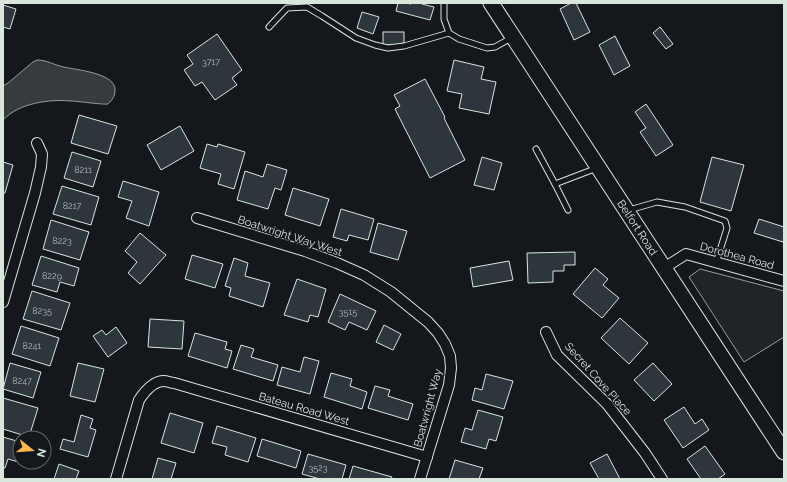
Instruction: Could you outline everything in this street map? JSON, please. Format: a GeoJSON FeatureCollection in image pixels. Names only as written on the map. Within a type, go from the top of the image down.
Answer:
{"type":"FeatureCollection","features":[{"type":"Feature","properties":{"kind":"street","name":"Belfort Road"},"geometry":{"type":"LineString","coordinates":[[491,3],[784,452]]}},
{"type":"Feature","properties":{"kind":"street"},"geometry":{"type":"LineString","coordinates":[[3,302],[35,193],[41,167],[42,154],[37,143]]}},
{"type":"Feature","properties":{"kind":"street","name":"Boatwright Way West"},"geometry":{"type":"LineString","coordinates":[[197,218],[305,251],[364,275],[391,292],[428,322],[445,344]]}},
{"type":"Feature","properties":{"kind":"street","name":"Dorothea Road"},"geometry":{"type":"LineString","coordinates":[[664,268],[686,254],[784,281]]}},
{"type":"Feature","properties":{"kind":"street","name":"Secret Cove Place"},"geometry":{"type":"LineString","coordinates":[[546,332],[557,355],[607,404],[645,453],[662,479]]}},
{"type":"Feature","properties":{"kind":"street","name":"Boatwright Way"},"geometry":{"type":"LineString","coordinates":[[420,479],[450,379],[451,362],[445,344]]}},
{"type":"Feature","properties":{"kind":"street","name":"Bateau Road West"},"geometry":{"type":"LineString","coordinates":[[116,479],[139,400],[145,391],[153,385],[164,381],[427,457]]}},
{"type":"Feature","properties":{"kind":"lane"},"geometry":{"type":"LineString","coordinates":[[444,3],[444,19],[449,34]]}},
{"type":"Feature","properties":{"kind":"lane"},"geometry":{"type":"LineString","coordinates":[[271,25],[287,8],[307,8],[356,38],[374,45],[388,48],[404,46],[449,34],[459,39],[487,48],[495,47],[513,37]]}},
{"type":"Feature","properties":{"kind":"lane"},"geometry":{"type":"LineString","coordinates":[[536,150],[568,210]]}},
{"type":"Feature","properties":{"kind":"lane"},"geometry":{"type":"LineString","coordinates":[[555,184],[598,167]]}},
{"type":"Feature","properties":{"kind":"lane"},"geometry":{"type":"LineString","coordinates":[[626,211],[657,202],[685,207],[725,221],[727,228],[716,263]]}},
{"type":"Feature","properties":{"kind":"shaded area"},"geometry":{"type":"Polygon","coordinates":[[[37,60],[103,76],[110,80],[114,85],[114,97],[108,104],[74,101],[35,103],[17,110],[3,120],[3,86],[37,60]]]}},
{"type":"Feature","properties":{"kind":"shaded area"},"geometry":{"type":"Polygon","coordinates":[[[700,269],[784,291],[784,337],[744,362],[689,277],[700,269]]]}},
{"type":"Feature","properties":{"kind":"building"},"geometry":{"type":"Polygon","coordinates":[[[398,3],[422,3],[434,7],[430,20],[396,11],[398,3]]]}},
{"type":"Feature","properties":{"kind":"building"},"geometry":{"type":"Polygon","coordinates":[[[571,3],[576,3],[590,32],[574,40],[560,9],[571,3]]]}},
{"type":"Feature","properties":{"kind":"building"},"geometry":{"type":"Polygon","coordinates":[[[3,5],[16,9],[10,29],[3,27],[3,5]]]}},
{"type":"Feature","properties":{"kind":"building"},"geometry":{"type":"Polygon","coordinates":[[[362,12],[379,17],[373,34],[357,28],[362,12]]]}},
{"type":"Feature","properties":{"kind":"building"},"geometry":{"type":"Polygon","coordinates":[[[660,27],[673,44],[666,49],[653,33],[660,27]]]}},
{"type":"Feature","properties":{"kind":"building"},"geometry":{"type":"Polygon","coordinates":[[[383,32],[404,32],[404,45],[383,45],[383,32]]]}},
{"type":"Feature","properties":{"kind":"building"},"geometry":{"type":"Polygon","coordinates":[[[217,34],[242,70],[232,78],[237,85],[215,100],[202,82],[195,86],[184,70],[193,64],[187,55],[217,34]]]}},
{"type":"Feature","properties":{"kind":"building"},"geometry":{"type":"Polygon","coordinates":[[[615,36],[630,66],[614,75],[599,45],[615,36]]]}},
{"type":"Feature","properties":{"kind":"building"},"geometry":{"type":"Polygon","coordinates":[[[454,60],[484,67],[481,79],[496,82],[489,114],[459,108],[462,94],[447,91],[454,60]]]}},
{"type":"Feature","properties":{"kind":"building"},"geometry":{"type":"Polygon","coordinates":[[[425,79],[465,160],[430,178],[395,109],[400,106],[394,95],[425,79]]]}},
{"type":"Feature","properties":{"kind":"building"},"geometry":{"type":"Polygon","coordinates":[[[646,104],[673,145],[656,156],[640,132],[646,128],[635,112],[646,104]]]}},
{"type":"Feature","properties":{"kind":"building"},"geometry":{"type":"Polygon","coordinates":[[[79,115],[117,126],[108,154],[71,143],[79,115]]]}},
{"type":"Feature","properties":{"kind":"building"},"geometry":{"type":"Polygon","coordinates":[[[180,126],[194,151],[161,170],[147,145],[180,126]]]}},
{"type":"Feature","properties":{"kind":"building"},"geometry":{"type":"Polygon","coordinates":[[[207,144],[217,147],[218,144],[245,152],[234,189],[218,184],[221,174],[200,168],[207,144]]]}},
{"type":"Feature","properties":{"kind":"building"},"geometry":{"type":"Polygon","coordinates":[[[72,152],[101,161],[93,187],[64,178],[72,152]]]}},
{"type":"Feature","properties":{"kind":"building"},"geometry":{"type":"Polygon","coordinates":[[[482,157],[502,163],[494,190],[474,185],[482,157]]]}},
{"type":"Feature","properties":{"kind":"building"},"geometry":{"type":"Polygon","coordinates":[[[712,157],[744,165],[731,211],[700,202],[712,157]]]}},
{"type":"Feature","properties":{"kind":"building"},"geometry":{"type":"Polygon","coordinates":[[[3,162],[13,165],[5,193],[3,193],[3,162]]]}},
{"type":"Feature","properties":{"kind":"building"},"geometry":{"type":"Polygon","coordinates":[[[267,164],[287,170],[281,190],[275,188],[268,209],[237,200],[245,171],[263,177],[267,164]]]}},
{"type":"Feature","properties":{"kind":"building"},"geometry":{"type":"Polygon","coordinates":[[[123,181],[159,192],[149,226],[126,218],[132,201],[118,197],[123,181]]]}},
{"type":"Feature","properties":{"kind":"building"},"geometry":{"type":"Polygon","coordinates":[[[62,186],[99,197],[91,225],[53,214],[62,186]]]}},
{"type":"Feature","properties":{"kind":"building"},"geometry":{"type":"Polygon","coordinates":[[[293,188],[329,199],[320,226],[285,215],[293,188]]]}},
{"type":"Feature","properties":{"kind":"building"},"geometry":{"type":"Polygon","coordinates":[[[341,209],[374,219],[368,240],[349,235],[347,241],[333,237],[341,209]]]}},
{"type":"Feature","properties":{"kind":"building"},"geometry":{"type":"Polygon","coordinates":[[[759,219],[784,227],[783,242],[754,233],[759,219]]]}},
{"type":"Feature","properties":{"kind":"building"},"geometry":{"type":"Polygon","coordinates":[[[51,220],[89,232],[80,260],[43,249],[51,220]]]}},
{"type":"Feature","properties":{"kind":"building"},"geometry":{"type":"Polygon","coordinates":[[[378,223],[407,231],[398,260],[370,252],[378,223]]]}},
{"type":"Feature","properties":{"kind":"building"},"geometry":{"type":"Polygon","coordinates":[[[140,233],[166,255],[140,284],[128,273],[137,262],[125,251],[140,233]]]}},
{"type":"Feature","properties":{"kind":"building"},"geometry":{"type":"Polygon","coordinates":[[[575,252],[575,265],[564,265],[564,271],[553,271],[553,282],[528,283],[527,253],[575,252]]]}},
{"type":"Feature","properties":{"kind":"building"},"geometry":{"type":"Polygon","coordinates":[[[192,255],[223,264],[215,288],[185,279],[192,255]]]}},
{"type":"Feature","properties":{"kind":"building"},"geometry":{"type":"Polygon","coordinates":[[[41,256],[79,268],[74,286],[60,282],[57,292],[32,285],[41,256]]]}},
{"type":"Feature","properties":{"kind":"building"},"geometry":{"type":"Polygon","coordinates":[[[234,258],[248,263],[245,276],[270,283],[263,307],[229,296],[231,288],[225,286],[234,258]]]}},
{"type":"Feature","properties":{"kind":"building"},"geometry":{"type":"Polygon","coordinates":[[[509,261],[513,280],[473,287],[470,268],[509,261]]]}},
{"type":"Feature","properties":{"kind":"building"},"geometry":{"type":"Polygon","coordinates":[[[595,268],[608,279],[603,285],[619,298],[602,318],[573,294],[595,268]]]}},
{"type":"Feature","properties":{"kind":"building"},"geometry":{"type":"Polygon","coordinates":[[[297,279],[326,289],[318,317],[310,315],[308,322],[284,315],[297,279]]]}},
{"type":"Feature","properties":{"kind":"building"},"geometry":{"type":"Polygon","coordinates":[[[32,291],[70,303],[61,330],[23,319],[32,291]]]}},
{"type":"Feature","properties":{"kind":"building"},"geometry":{"type":"Polygon","coordinates":[[[340,294],[376,311],[367,330],[349,322],[345,330],[328,322],[340,294]]]}},
{"type":"Feature","properties":{"kind":"building"},"geometry":{"type":"Polygon","coordinates":[[[620,318],[648,343],[629,364],[601,338],[620,318]]]}},
{"type":"Feature","properties":{"kind":"building"},"geometry":{"type":"Polygon","coordinates":[[[150,319],[184,321],[182,349],[148,347],[150,319]]]}},
{"type":"Feature","properties":{"kind":"building"},"geometry":{"type":"Polygon","coordinates":[[[384,325],[401,334],[393,350],[376,342],[384,325]]]}},
{"type":"Feature","properties":{"kind":"building"},"geometry":{"type":"Polygon","coordinates":[[[21,326],[59,338],[50,366],[12,354],[21,326]]]}},
{"type":"Feature","properties":{"kind":"building"},"geometry":{"type":"Polygon","coordinates":[[[116,327],[127,343],[108,357],[93,336],[102,330],[106,335],[116,327]]]}},
{"type":"Feature","properties":{"kind":"building"},"geometry":{"type":"Polygon","coordinates":[[[195,333],[227,342],[225,349],[232,351],[227,368],[188,356],[195,333]]]}},
{"type":"Feature","properties":{"kind":"building"},"geometry":{"type":"Polygon","coordinates":[[[241,345],[254,349],[251,357],[278,365],[273,381],[233,369],[241,345]]]}},
{"type":"Feature","properties":{"kind":"building"},"geometry":{"type":"Polygon","coordinates":[[[304,357],[319,361],[310,394],[277,385],[282,367],[300,372],[304,357]]]}},
{"type":"Feature","properties":{"kind":"building"},"geometry":{"type":"Polygon","coordinates":[[[10,363],[41,372],[33,398],[3,389],[10,363]]]}},
{"type":"Feature","properties":{"kind":"building"},"geometry":{"type":"Polygon","coordinates":[[[78,363],[104,369],[95,402],[70,396],[78,363]]]}},
{"type":"Feature","properties":{"kind":"building"},"geometry":{"type":"Polygon","coordinates":[[[653,363],[672,384],[654,401],[634,380],[653,363]]]}},
{"type":"Feature","properties":{"kind":"building"},"geometry":{"type":"Polygon","coordinates":[[[331,373],[352,379],[350,386],[367,392],[362,409],[324,397],[331,373]]]}},
{"type":"Feature","properties":{"kind":"building"},"geometry":{"type":"Polygon","coordinates":[[[486,374],[513,381],[504,409],[472,400],[475,388],[482,390],[486,374]]]}},
{"type":"Feature","properties":{"kind":"building"},"geometry":{"type":"Polygon","coordinates":[[[375,386],[390,390],[388,396],[413,404],[408,420],[368,408],[375,386]]]}},
{"type":"Feature","properties":{"kind":"building"},"geometry":{"type":"Polygon","coordinates":[[[3,398],[38,408],[31,430],[12,430],[12,432],[3,429],[3,398]]]}},
{"type":"Feature","properties":{"kind":"building"},"geometry":{"type":"Polygon","coordinates":[[[684,407],[695,424],[702,419],[709,430],[683,448],[664,420],[684,407]]]}},
{"type":"Feature","properties":{"kind":"building"},"geometry":{"type":"Polygon","coordinates":[[[478,410],[503,417],[496,441],[489,439],[486,449],[461,442],[465,428],[472,430],[478,410]]]}},
{"type":"Feature","properties":{"kind":"building"},"geometry":{"type":"Polygon","coordinates":[[[170,413],[203,423],[194,453],[161,443],[170,413]]]}},
{"type":"Feature","properties":{"kind":"building"},"geometry":{"type":"Polygon","coordinates":[[[81,415],[93,419],[90,428],[96,430],[88,457],[60,449],[63,439],[74,442],[81,415]]]}},
{"type":"Feature","properties":{"kind":"building"},"geometry":{"type":"Polygon","coordinates":[[[217,426],[256,438],[248,462],[225,455],[227,447],[212,443],[217,426]]]}},
{"type":"Feature","properties":{"kind":"building"},"geometry":{"type":"Polygon","coordinates":[[[3,437],[12,440],[12,460],[8,459],[5,468],[3,468],[3,437]]]}},
{"type":"Feature","properties":{"kind":"building"},"geometry":{"type":"Polygon","coordinates":[[[262,439],[301,451],[296,468],[257,456],[262,439]]]}},
{"type":"Feature","properties":{"kind":"building"},"geometry":{"type":"Polygon","coordinates":[[[705,446],[725,474],[718,479],[701,479],[687,459],[705,446]]]}},
{"type":"Feature","properties":{"kind":"building"},"geometry":{"type":"Polygon","coordinates":[[[308,454],[346,465],[342,479],[320,479],[302,474],[308,454]]]}},
{"type":"Feature","properties":{"kind":"building"},"geometry":{"type":"Polygon","coordinates":[[[607,454],[620,479],[599,479],[590,463],[607,454]]]}},
{"type":"Feature","properties":{"kind":"building"},"geometry":{"type":"Polygon","coordinates":[[[158,458],[176,463],[171,479],[152,479],[158,458]]]}},
{"type":"Feature","properties":{"kind":"building"},"geometry":{"type":"Polygon","coordinates":[[[455,460],[483,468],[479,479],[449,479],[455,460]]]}},
{"type":"Feature","properties":{"kind":"building"},"geometry":{"type":"Polygon","coordinates":[[[59,464],[79,471],[76,479],[54,479],[59,464]]]}},
{"type":"Feature","properties":{"kind":"building"},"geometry":{"type":"Polygon","coordinates":[[[353,466],[392,477],[391,479],[349,479],[353,466]]]}}]}
